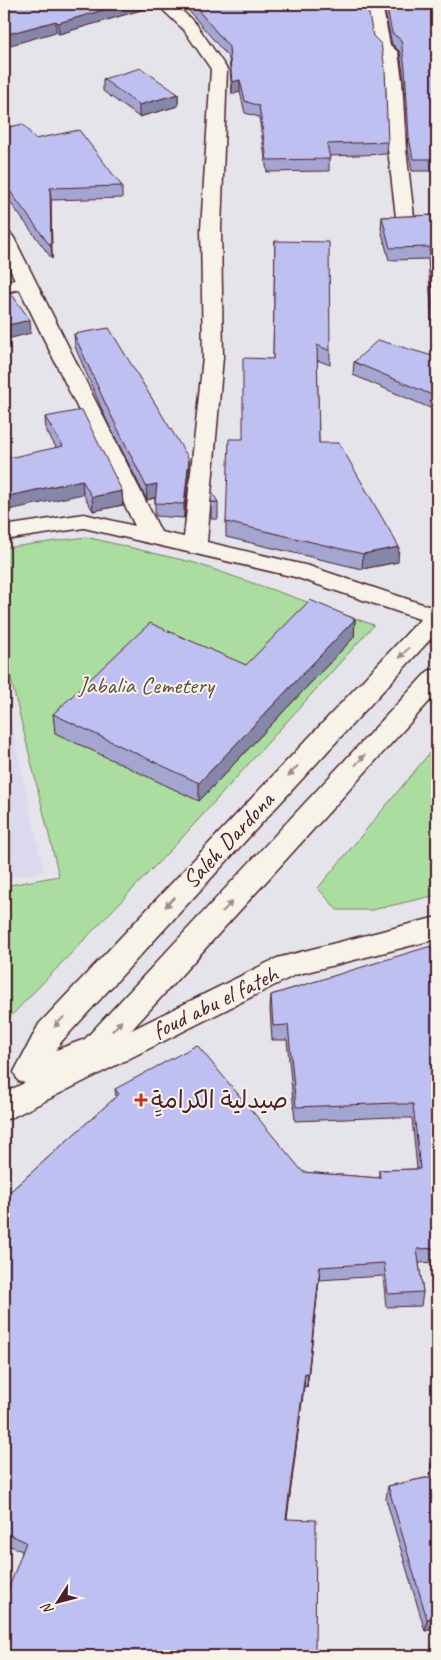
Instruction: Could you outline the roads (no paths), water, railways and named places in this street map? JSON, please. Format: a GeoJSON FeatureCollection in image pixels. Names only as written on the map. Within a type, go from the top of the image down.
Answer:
{"type":"FeatureCollection","features":[{"type":"Feature","properties":{"kind":"street"},"geometry":{"type":"LineString","coordinates":[[374,4],[382,47],[390,52],[397,149],[405,217]]}},
{"type":"Feature","properties":{"kind":"street"},"geometry":{"type":"LineString","coordinates":[[168,6],[190,27],[219,69],[211,229],[213,357],[196,546]]}},
{"type":"Feature","properties":{"kind":"street"},"geometry":{"type":"LineString","coordinates":[[4,238],[152,536]]}},
{"type":"Feature","properties":{"kind":"street"},"geometry":{"type":"LineString","coordinates":[[4,533],[84,521],[302,571],[437,617]]}},
{"type":"Feature","properties":{"kind":"street","name":"Saleh Dardona"},"geometry":{"type":"LineString","coordinates":[[4,1106],[30,1072],[50,1033],[437,617]]}},
{"type":"Feature","properties":{"kind":"street","name":"Saleh Dardona"},"geometry":{"type":"LineString","coordinates":[[30,1072],[96,1048],[437,677]]}},
{"type":"Feature","properties":{"kind":"street","name":"foud abu el fateh"},"geometry":{"type":"LineString","coordinates":[[4,1106],[287,966],[437,928]]}},
{"type":"Feature","properties":{"kind":"lane"},"geometry":{"type":"LineString","coordinates":[[4,288],[26,283]]}},
{"type":"Feature","properties":{"kind":"place","name":"ِِصيدلية الكرامة"},"geometry":{"type":"Point","coordinates":[141,1100]}},
{"type":"Feature","properties":{"kind":"park label","name":"Jabalia Cemetery"},"geometry":{"type":"Point","coordinates":[146,685]}}]}
